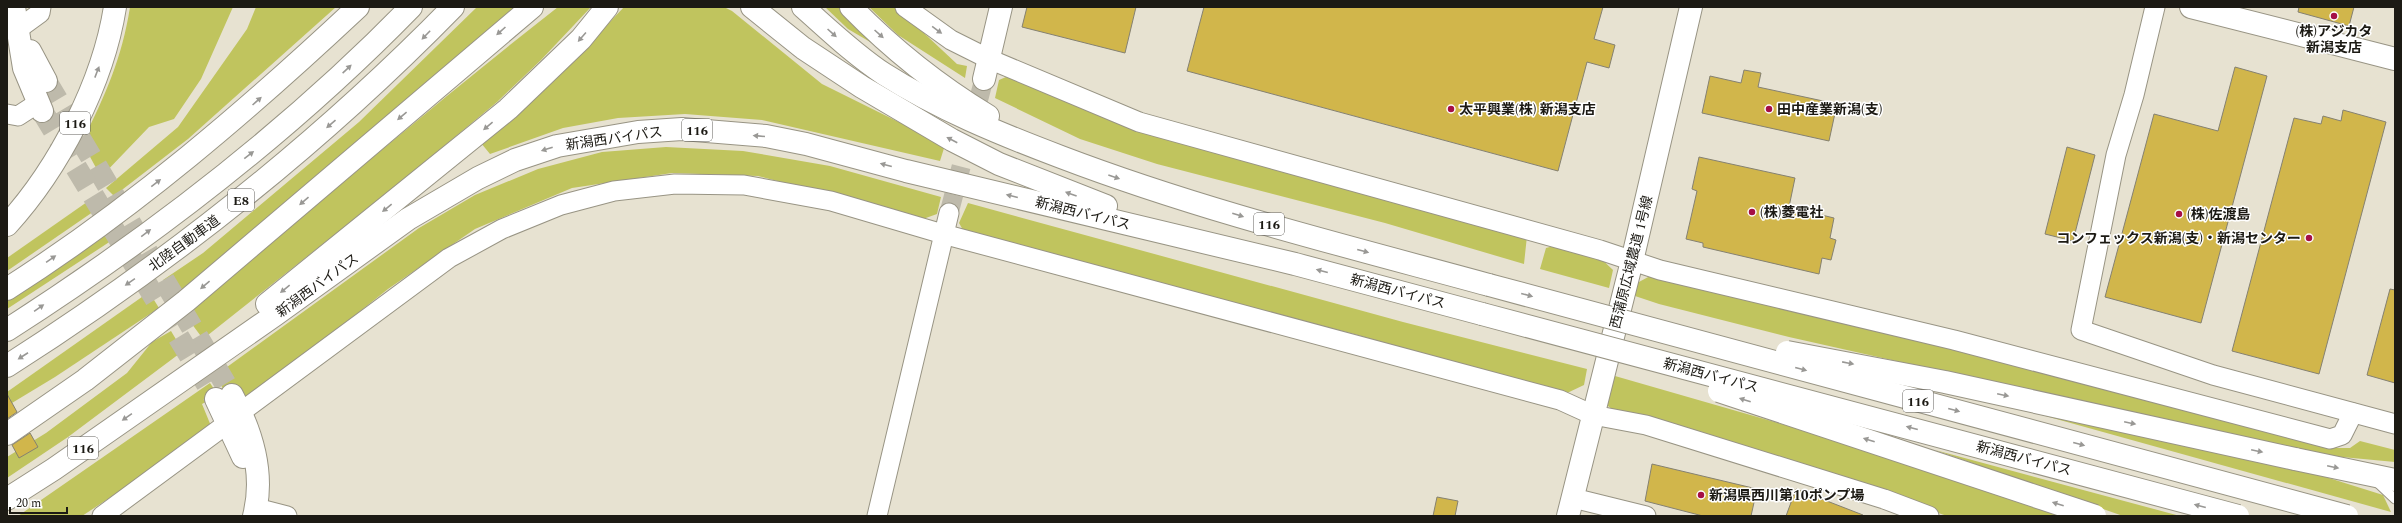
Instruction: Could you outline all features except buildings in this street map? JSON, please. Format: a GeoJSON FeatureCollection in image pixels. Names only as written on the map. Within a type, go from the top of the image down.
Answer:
{"type":"FeatureCollection","features":[{"type":"Feature","properties":{"kind":"main road"},"geometry":{"type":"LineString","coordinates":[[14,7],[24,68],[40,107]]}},
{"type":"Feature","properties":{"kind":"main road","name":"116"},"geometry":{"type":"LineString","coordinates":[[7,225],[33,193],[53,164],[86,100],[101,60],[115,7]]}},
{"type":"Feature","properties":{"kind":"main road"},"geometry":{"type":"LineString","coordinates":[[7,289],[130,204],[235,120],[358,7]]}},
{"type":"Feature","properties":{"kind":"main road","name":"E8"},"geometry":{"type":"LineString","coordinates":[[7,330],[117,255],[258,148],[328,87],[412,7]]}},
{"type":"Feature","properties":{"kind":"main road","name":"北陸自動車道"},"geometry":{"type":"LineString","coordinates":[[7,366],[58,333],[231,209],[346,110],[453,7]]}},
{"type":"Feature","properties":{"kind":"main road"},"geometry":{"type":"LineString","coordinates":[[7,434],[85,380],[186,301],[532,7]]}},
{"type":"Feature","properties":{"kind":"main road"},"geometry":{"type":"LineString","coordinates":[[158,395],[508,109],[581,39],[607,7]]}},
{"type":"Feature","properties":{"kind":"main road"},"geometry":{"type":"LineString","coordinates":[[752,7],[803,48],[862,87],[952,140],[999,164],[1050,186],[1140,219],[1295,264]]}},
{"type":"Feature","properties":{"kind":"main road"},"geometry":{"type":"LineString","coordinates":[[770,7],[812,47],[862,87]]}},
{"type":"Feature","properties":{"kind":"main road","name":"新潟西バイパス"},"geometry":{"type":"LineString","coordinates":[[803,7],[842,42],[883,73],[939,105],[1051,153],[1113,176],[1199,204],[1303,235],[2347,516]]}},
{"type":"Feature","properties":{"kind":"main road"},"geometry":{"type":"LineString","coordinates":[[851,7],[907,59],[942,86],[1051,153]]}},
{"type":"Feature","properties":{"kind":"main road"},"geometry":{"type":"LineString","coordinates":[[987,69],[1001,7]]}},
{"type":"Feature","properties":{"kind":"main road","name":"西蒲原広域農道 1号線"},"geometry":{"type":"LineString","coordinates":[[1570,507],[1632,261],[1690,7]]}},
{"type":"Feature","properties":{"kind":"main road"},"geometry":{"type":"LineString","coordinates":[[2192,7],[2395,59]]}},
{"type":"Feature","properties":{"kind":"main road"},"geometry":{"type":"LineString","coordinates":[[18,29],[46,81]]}},
{"type":"Feature","properties":{"kind":"main road"},"geometry":{"type":"LineString","coordinates":[[7,202],[53,151],[86,100]]}},
{"type":"Feature","properties":{"kind":"main road","name":"新潟西バイパス"},"geometry":{"type":"LineString","coordinates":[[7,499],[54,469],[158,395],[275,315],[408,219],[478,178],[515,160],[557,146],[638,132],[682,129],[766,136],[806,144],[913,172],[1295,264],[2238,516]]}},
{"type":"Feature","properties":{"kind":"main road"},"geometry":{"type":"LineString","coordinates":[[1482,314],[2095,516]]}},
{"type":"Feature","properties":{"kind":"main road"},"geometry":{"type":"LineString","coordinates":[[1604,316],[1945,382],[2395,480]]}},
{"type":"Feature","properties":{"kind":"main road"},"geometry":{"type":"LineString","coordinates":[[229,408],[252,442],[259,472],[255,512]]}},
{"type":"Feature","properties":{"kind":"main road"},"geometry":{"type":"LineString","coordinates":[[2361,473],[2395,475]]}},
{"type":"Feature","properties":{"kind":"street"},"geometry":{"type":"LineString","coordinates":[[18,29],[40,13],[41,7]]}},
{"type":"Feature","properties":{"kind":"street"},"geometry":{"type":"LineString","coordinates":[[905,7],[951,40],[987,69],[1139,122],[1660,270],[1954,340],[2330,439],[2342,435],[2353,413]]}},
{"type":"Feature","properties":{"kind":"street"},"geometry":{"type":"LineString","coordinates":[[2155,7],[2134,95],[2116,155],[2081,330],[2214,375],[2395,424]]}},
{"type":"Feature","properties":{"kind":"street"},"geometry":{"type":"LineString","coordinates":[[7,114],[18,116],[40,107]]}},
{"type":"Feature","properties":{"kind":"street"},"geometry":{"type":"LineString","coordinates":[[102,516],[229,408],[449,258],[502,229],[561,205],[614,191],[675,184],[744,185],[830,201],[943,234],[1560,400],[1593,415],[1646,425],[1884,499],[1929,516]]}},
{"type":"Feature","properties":{"kind":"street"},"geometry":{"type":"LineString","coordinates":[[877,516],[949,213]]}},
{"type":"Feature","properties":{"kind":"street"},"geometry":{"type":"LineString","coordinates":[[1570,507],[1646,516]]}},
{"type":"Feature","properties":{"kind":"street"},"geometry":{"type":"LineString","coordinates":[[255,512],[288,516]]}},
{"type":"Feature","properties":{"kind":"lane"},"geometry":{"type":"LineString","coordinates":[[2361,473],[2384,486],[2395,499]]}},
{"type":"Feature","properties":{"kind":"green space"},"geometry":{"type":"Polygon","coordinates":[[[130,7],[233,7],[201,79],[174,119],[149,127],[101,177],[82,142],[112,76],[127,26],[130,7]]]}},
{"type":"Feature","properties":{"kind":"green space"},"geometry":{"type":"Polygon","coordinates":[[[256,7],[336,7],[188,139],[114,196],[106,188],[178,127],[247,29],[256,7]]]}},
{"type":"Feature","properties":{"kind":"green space"},"geometry":{"type":"Polygon","coordinates":[[[477,7],[521,7],[174,297],[163,280],[203,253],[359,122],[477,7]]]}},
{"type":"Feature","properties":{"kind":"green space"},"geometry":{"type":"Polygon","coordinates":[[[558,7],[591,7],[541,60],[497,102],[396,186],[203,339],[183,312],[558,7]]]}},
{"type":"Feature","properties":{"kind":"green space"},"geometry":{"type":"Polygon","coordinates":[[[624,7],[724,7],[732,11],[822,84],[945,145],[940,161],[762,120],[685,114],[618,118],[563,128],[490,154],[481,143],[552,83],[624,7]]]}},
{"type":"Feature","properties":{"kind":"green space"},"geometry":{"type":"Polygon","coordinates":[[[825,7],[839,7],[877,46],[848,29],[825,7]]]}},
{"type":"Feature","properties":{"kind":"green space"},"geometry":{"type":"Polygon","coordinates":[[[869,7],[896,7],[957,64],[967,66],[965,78],[898,35],[869,7]]]}},
{"type":"Feature","properties":{"kind":"green space"},"geometry":{"type":"Polygon","coordinates":[[[1006,77],[1131,125],[1527,236],[1524,264],[1385,223],[1157,164],[1080,139],[995,98],[999,80],[1006,77]]]}},
{"type":"Feature","properties":{"kind":"green space"},"geometry":{"type":"Polygon","coordinates":[[[666,147],[743,151],[830,166],[941,197],[937,214],[923,219],[758,176],[672,173],[572,188],[475,229],[388,289],[245,403],[224,391],[216,375],[419,228],[475,195],[538,169],[602,152],[666,147]]]}},
{"type":"Feature","properties":{"kind":"green space"},"geometry":{"type":"Polygon","coordinates":[[[97,195],[103,205],[7,271],[7,258],[97,195]]]}},
{"type":"Feature","properties":{"kind":"green space"},"geometry":{"type":"Polygon","coordinates":[[[968,203],[1403,322],[1587,369],[1584,385],[1565,394],[1354,334],[1093,267],[963,230],[959,223],[968,203]]]}},
{"type":"Feature","properties":{"kind":"green space"},"geometry":{"type":"Polygon","coordinates":[[[113,228],[117,237],[7,309],[7,301],[113,228]]]}},
{"type":"Feature","properties":{"kind":"green space"},"geometry":{"type":"Polygon","coordinates":[[[1557,245],[1597,255],[1613,270],[1609,288],[1540,269],[1546,248],[1557,245]]]}},
{"type":"Feature","properties":{"kind":"green space"},"geometry":{"type":"Polygon","coordinates":[[[1652,275],[1740,294],[2336,448],[2350,448],[2360,441],[2395,450],[2395,462],[2310,454],[1789,337],[1659,304],[1635,296],[1637,283],[1652,275]]]}},
{"type":"Feature","properties":{"kind":"green space"},"geometry":{"type":"Polygon","coordinates":[[[149,292],[159,308],[55,377],[7,406],[7,392],[149,292]]]}},
{"type":"Feature","properties":{"kind":"green space"},"geometry":{"type":"Polygon","coordinates":[[[171,331],[183,351],[68,437],[7,478],[7,457],[46,433],[127,373],[152,342],[171,331]]]}},
{"type":"Feature","properties":{"kind":"green space"},"geometry":{"type":"Polygon","coordinates":[[[1615,376],[1834,439],[2067,516],[1947,516],[1864,487],[1617,413],[1608,406],[1607,399],[1615,376]]]}},
{"type":"Feature","properties":{"kind":"green space"},"geometry":{"type":"Polygon","coordinates":[[[210,383],[218,395],[202,404],[211,426],[161,464],[82,516],[18,516],[210,383]]]}},
{"type":"Feature","properties":{"kind":"green space"},"geometry":{"type":"Polygon","coordinates":[[[1952,390],[2297,468],[2383,495],[2391,512],[1952,390]]]}},
{"type":"Feature","properties":{"kind":"green space"},"geometry":{"type":"Polygon","coordinates":[[[1935,450],[2180,516],[2123,516],[1935,450]]]}},
{"type":"Feature","properties":{"kind":"tunnel"},"geometry":{"type":"LineString","coordinates":[[949,213],[984,79]]}},
{"type":"Feature","properties":{"kind":"tunnel"},"geometry":{"type":"LineString","coordinates":[[46,81],[232,395]]}},
{"type":"Feature","properties":{"kind":"tunnel"},"geometry":{"type":"LineString","coordinates":[[42,111],[216,399]]}},
{"type":"Feature","properties":{"kind":"place","name":"(株)アジカタ 新潟支店"},"geometry":{"type":"Point","coordinates":[2334,16]}},
{"type":"Feature","properties":{"kind":"place","name":"太平興業(株) 新潟支店"},"geometry":{"type":"Point","coordinates":[1451,109]}},
{"type":"Feature","properties":{"kind":"place","name":"田中産業新潟(支)"},"geometry":{"type":"Point","coordinates":[1769,109]}},
{"type":"Feature","properties":{"kind":"place","name":"(株)菱電社"},"geometry":{"type":"Point","coordinates":[1752,212]}},
{"type":"Feature","properties":{"kind":"place","name":"(株)佐渡島"},"geometry":{"type":"Point","coordinates":[2179,214]}},
{"type":"Feature","properties":{"kind":"place","name":"コンフェックス新潟(支)・新潟センター"},"geometry":{"type":"Point","coordinates":[2309,238]}},
{"type":"Feature","properties":{"kind":"place","name":"新潟県西川第10ポンプ場"},"geometry":{"type":"Point","coordinates":[1701,495]}}]}
